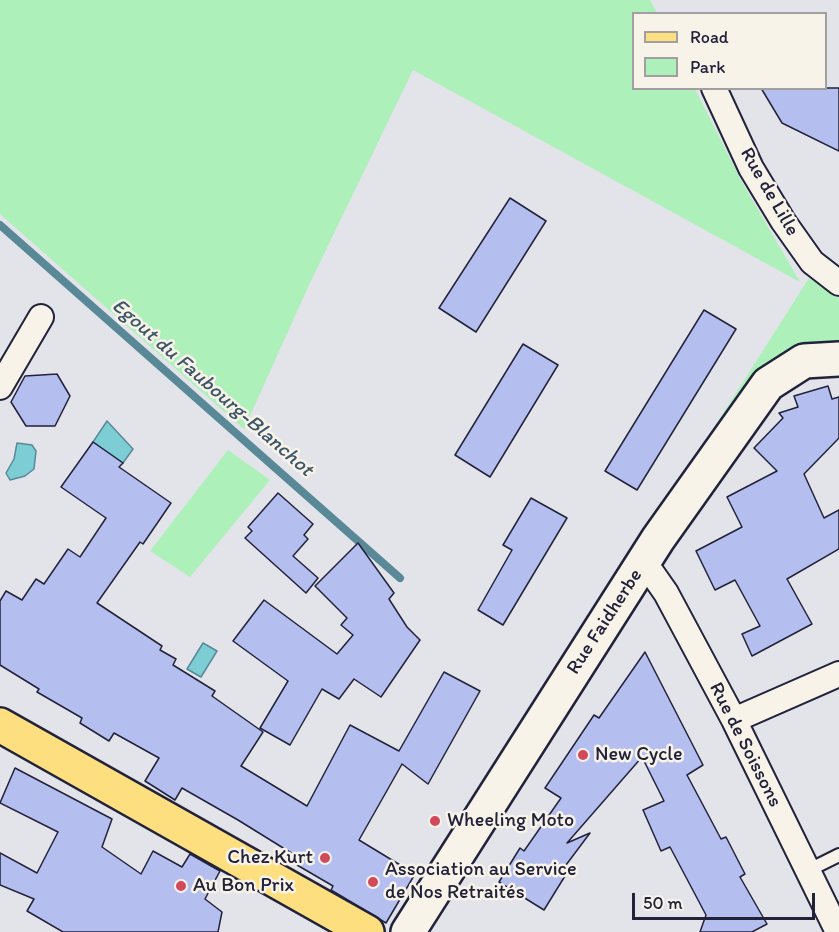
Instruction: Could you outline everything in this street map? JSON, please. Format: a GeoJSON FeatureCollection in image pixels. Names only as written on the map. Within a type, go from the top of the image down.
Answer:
{"type":"FeatureCollection","features":[{"type":"Feature","properties":{"kind":"main road"},"geometry":{"type":"LineString","coordinates":[[0,725],[368,932]]}},
{"type":"Feature","properties":{"kind":"street","name":"Rue de Lille"},"geometry":{"type":"LineString","coordinates":[[715,90],[751,168],[783,221],[812,262],[839,283]]}},
{"type":"Feature","properties":{"kind":"street"},"geometry":{"type":"LineString","coordinates":[[0,387],[41,317]]}},
{"type":"Feature","properties":{"kind":"street","name":"Rue Faidherbe"},"geometry":{"type":"LineString","coordinates":[[408,932],[642,564],[768,384],[804,361],[839,359]]}},
{"type":"Feature","properties":{"kind":"street","name":"Rue de Soissons"},"geometry":{"type":"LineString","coordinates":[[642,564],[652,573],[666,593],[734,720],[838,932]]}},
{"type":"Feature","properties":{"kind":"street"},"geometry":{"type":"LineString","coordinates":[[734,720],[839,674]]}},
{"type":"Feature","properties":{"kind":"lane"},"geometry":{"type":"LineString","coordinates":[[807,871],[839,855]]}},
{"type":"Feature","properties":{"kind":"green space"},"geometry":{"type":"Polygon","coordinates":[[[0,0],[650,0],[656,12],[632,12],[632,90],[696,90],[742,182],[800,282],[413,70],[309,285],[244,429],[0,214],[0,0]]]}},
{"type":"Feature","properties":{"kind":"green space"},"geometry":{"type":"Polygon","coordinates":[[[809,278],[839,299],[839,346],[785,352],[756,376],[658,516],[809,278]]]}},
{"type":"Feature","properties":{"kind":"green space"},"geometry":{"type":"Polygon","coordinates":[[[228,450],[270,480],[190,577],[150,551],[228,450]]]}},
{"type":"Feature","properties":{"kind":"water"},"geometry":{"type":"Polygon","coordinates":[[[107,421],[133,449],[123,463],[93,442],[107,421]]]}},
{"type":"Feature","properties":{"kind":"water"},"geometry":{"type":"Polygon","coordinates":[[[17,443],[32,445],[36,451],[34,469],[25,476],[10,480],[6,473],[14,459],[17,443]]]}},
{"type":"Feature","properties":{"kind":"water"},"geometry":{"type":"Polygon","coordinates":[[[203,643],[217,651],[201,677],[187,669],[203,643]]]}},
{"type":"Feature","properties":{"kind":"building"},"geometry":{"type":"Polygon","coordinates":[[[839,88],[839,151],[782,123],[762,90],[839,88]]]}},
{"type":"Feature","properties":{"kind":"building"},"geometry":{"type":"Polygon","coordinates":[[[510,198],[546,221],[476,332],[439,308],[510,198]]]}},
{"type":"Feature","properties":{"kind":"building"},"geometry":{"type":"Polygon","coordinates":[[[704,310],[736,329],[637,490],[605,471],[704,310]]]}},
{"type":"Feature","properties":{"kind":"building"},"geometry":{"type":"Polygon","coordinates":[[[523,344],[558,365],[490,477],[455,455],[523,344]]]}},
{"type":"Feature","properties":{"kind":"building"},"geometry":{"type":"Polygon","coordinates":[[[57,374],[70,396],[55,426],[26,426],[11,402],[25,376],[57,374]]]}},
{"type":"Feature","properties":{"kind":"building"},"geometry":{"type":"Polygon","coordinates":[[[828,386],[832,399],[839,397],[839,438],[804,474],[824,518],[839,510],[839,549],[787,579],[812,624],[752,656],[742,634],[760,626],[735,580],[715,590],[696,551],[742,527],[727,497],[777,471],[754,448],[783,418],[779,413],[798,407],[794,396],[828,386]]]}},
{"type":"Feature","properties":{"kind":"building"},"geometry":{"type":"Polygon","coordinates":[[[93,442],[123,463],[119,467],[171,503],[143,544],[140,542],[97,603],[162,646],[160,650],[176,659],[173,665],[215,691],[212,696],[263,732],[241,766],[307,806],[350,725],[399,751],[444,672],[480,691],[428,784],[402,764],[359,840],[415,874],[386,923],[331,890],[333,886],[297,865],[301,859],[238,820],[182,788],[175,800],[145,781],[159,758],[114,733],[109,741],[80,723],[82,718],[37,692],[39,689],[0,665],[0,601],[6,591],[22,600],[36,579],[44,584],[68,549],[80,557],[106,518],[61,487],[93,442]]]}},
{"type":"Feature","properties":{"kind":"building"},"geometry":{"type":"Polygon","coordinates":[[[278,493],[313,524],[304,535],[308,539],[293,556],[318,578],[306,593],[245,538],[252,531],[248,527],[278,493]]]}},
{"type":"Feature","properties":{"kind":"building"},"geometry":{"type":"Polygon","coordinates":[[[531,498],[567,518],[503,625],[478,610],[512,550],[503,545],[531,498]]]}},
{"type":"Feature","properties":{"kind":"building"},"geometry":{"type":"Polygon","coordinates":[[[358,543],[394,593],[389,599],[407,627],[420,640],[381,697],[354,679],[339,699],[322,689],[290,745],[260,728],[288,681],[233,641],[264,600],[337,654],[353,635],[341,625],[347,618],[315,586],[358,543]]]}},
{"type":"Feature","properties":{"kind":"building"},"geometry":{"type":"Polygon","coordinates":[[[645,652],[703,765],[687,775],[721,839],[726,837],[745,874],[740,877],[767,924],[752,932],[700,932],[706,915],[670,847],[661,851],[643,810],[664,801],[642,757],[567,843],[590,833],[560,873],[565,876],[544,910],[499,882],[520,848],[524,851],[561,798],[545,788],[594,715],[599,718],[645,652]]]}},
{"type":"Feature","properties":{"kind":"building"},"geometry":{"type":"Polygon","coordinates":[[[15,768],[112,819],[102,847],[141,874],[153,851],[182,867],[190,854],[220,871],[205,899],[222,912],[218,932],[63,932],[27,911],[34,899],[0,885],[0,853],[37,873],[58,832],[0,803],[15,768]]]}},
{"type":"Feature","properties":{"kind":"waterway","name":"Egout du Faubourg-Blanchot"},"geometry":{"type":"LineString","coordinates":[[0,225],[400,578]]}},
{"type":"Feature","properties":{"kind":"place","name":"New Cycle"},"geometry":{"type":"Point","coordinates":[583,755]}},
{"type":"Feature","properties":{"kind":"place","name":"Wheeling Moto"},"geometry":{"type":"Point","coordinates":[435,821]}},
{"type":"Feature","properties":{"kind":"place","name":"Chez Kurt"},"geometry":{"type":"Point","coordinates":[325,858]}},
{"type":"Feature","properties":{"kind":"place","name":"Association au Service de Nos Retraités"},"geometry":{"type":"Point","coordinates":[373,882]}},
{"type":"Feature","properties":{"kind":"place","name":"Au Bon Prix"},"geometry":{"type":"Point","coordinates":[181,886]}}]}
